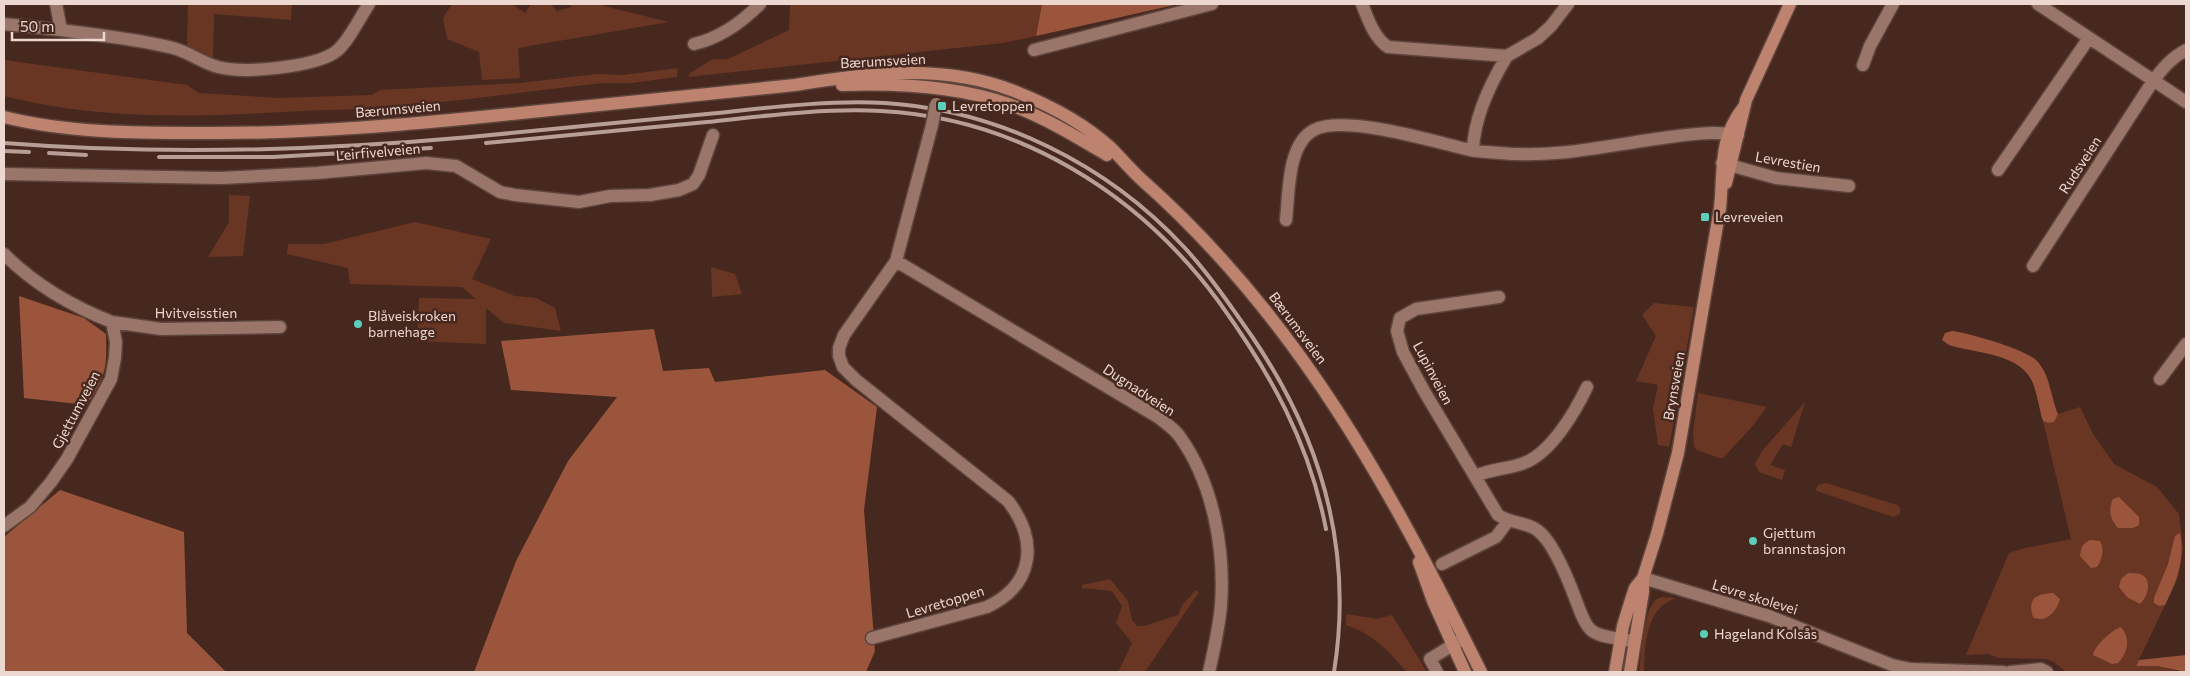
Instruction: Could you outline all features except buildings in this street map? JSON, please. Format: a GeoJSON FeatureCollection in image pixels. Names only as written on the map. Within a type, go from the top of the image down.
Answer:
{"type":"FeatureCollection","features":[{"type":"Feature","properties":{"kind":"main road","name":"Brynsveien"},"geometry":{"type":"LineString","coordinates":[[1630,672],[1643,592],[1643,578],[1662,518],[1678,453],[1726,164],[1733,134],[1742,123],[1743,108],[1790,4]]}},
{"type":"Feature","properties":{"kind":"main road","name":"Bærumsveien"},"geometry":{"type":"LineString","coordinates":[[794,86],[834,78],[885,74],[938,74],[995,85],[1040,102],[1110,147],[1127,166],[1157,192],[1208,244],[1281,329],[1350,428],[1426,562],[1481,672]]}},
{"type":"Feature","properties":{"kind":"main road","name":"Bærumsveien"},"geometry":{"type":"LineString","coordinates":[[4,117],[41,125],[102,131],[193,133],[287,132],[416,123],[794,86],[869,85],[937,89],[1007,104],[1031,113],[1072,134],[1127,166]]}},
{"type":"Feature","properties":{"kind":"main road","name":"Bærumsveien"},"geometry":{"type":"LineString","coordinates":[[1410,536],[1420,566],[1465,672]]}},
{"type":"Feature","properties":{"kind":"main road","name":"Brynsveien"},"geometry":{"type":"LineString","coordinates":[[1615,672],[1620,638],[1630,603],[1635,588],[1643,578]]}},
{"type":"Feature","properties":{"kind":"street"},"geometry":{"type":"LineString","coordinates":[[56,4],[61,30]]}},
{"type":"Feature","properties":{"kind":"street"},"geometry":{"type":"LineString","coordinates":[[4,24],[157,44],[182,50],[202,62],[219,68],[236,70],[274,68],[308,63],[335,52],[369,4]]}},
{"type":"Feature","properties":{"kind":"street"},"geometry":{"type":"LineString","coordinates":[[694,44],[709,40],[728,30],[760,4]]}},
{"type":"Feature","properties":{"kind":"street"},"geometry":{"type":"LineString","coordinates":[[1034,50],[1212,4]]}},
{"type":"Feature","properties":{"kind":"street"},"geometry":{"type":"LineString","coordinates":[[1362,4],[1376,35],[1388,47],[1506,56],[1538,38],[1551,26],[1568,4]]}},
{"type":"Feature","properties":{"kind":"street"},"geometry":{"type":"LineString","coordinates":[[1863,65],[1870,46],[1893,4]]}},
{"type":"Feature","properties":{"kind":"street"},"geometry":{"type":"LineString","coordinates":[[2038,4],[2186,102]]}},
{"type":"Feature","properties":{"kind":"street"},"geometry":{"type":"LineString","coordinates":[[1998,170],[2089,38]]}},
{"type":"Feature","properties":{"kind":"street","name":"Rudsveien"},"geometry":{"type":"LineString","coordinates":[[2033,266],[2153,81],[2174,56],[2186,50]]}},
{"type":"Feature","properties":{"kind":"street"},"geometry":{"type":"LineString","coordinates":[[1473,150],[1475,132],[1484,100],[1506,56]]}},
{"type":"Feature","properties":{"kind":"street","name":"Levretoppen"},"geometry":{"type":"LineString","coordinates":[[872,638],[986,607],[1001,600],[1014,588],[1027,562],[1025,532],[1019,516],[1008,501],[856,380],[843,367],[839,356],[844,335],[896,261],[932,125],[936,104],[938,74]]}},
{"type":"Feature","properties":{"kind":"street"},"geometry":{"type":"LineString","coordinates":[[1286,220],[1295,151],[1303,138],[1315,130],[1335,126],[1355,126],[1402,133],[1473,150],[1517,154],[1558,152],[1694,134],[1733,134]]}},
{"type":"Feature","properties":{"kind":"street","name":"Leirfivelveien"},"geometry":{"type":"LineString","coordinates":[[4,174],[221,178],[317,173],[442,163],[456,166],[500,192],[579,202],[610,196],[650,195],[679,190],[693,184],[699,175],[713,135]]}},
{"type":"Feature","properties":{"kind":"street","name":"Levrestien"},"geometry":{"type":"LineString","coordinates":[[1726,164],[1797,181],[1849,186]]}},
{"type":"Feature","properties":{"kind":"street"},"geometry":{"type":"LineString","coordinates":[[4,254],[31,279],[61,299],[112,322]]}},
{"type":"Feature","properties":{"kind":"street","name":"Dugnadveien"},"geometry":{"type":"LineString","coordinates":[[896,261],[1158,417],[1180,436],[1197,466],[1208,492],[1220,550],[1221,604],[1209,672]]}},
{"type":"Feature","properties":{"kind":"street","name":"Lupinveien"},"geometry":{"type":"LineString","coordinates":[[1499,297],[1416,309],[1400,318],[1397,331],[1403,352],[1498,515],[1508,521],[1537,530],[1548,542],[1590,629],[1634,642]]}},
{"type":"Feature","properties":{"kind":"street","name":"Hvitveisstien"},"geometry":{"type":"LineString","coordinates":[[112,322],[161,330],[280,327]]}},
{"type":"Feature","properties":{"kind":"street","name":"Gjettumveien"},"geometry":{"type":"LineString","coordinates":[[4,526],[30,507],[51,482],[67,459],[111,379],[116,358],[116,342],[112,322]]}},
{"type":"Feature","properties":{"kind":"street"},"geometry":{"type":"LineString","coordinates":[[2160,379],[2186,344]]}},
{"type":"Feature","properties":{"kind":"street"},"geometry":{"type":"LineString","coordinates":[[1475,476],[1490,470],[1523,464],[1538,457],[1548,447],[1579,404],[1587,387]]}},
{"type":"Feature","properties":{"kind":"street"},"geometry":{"type":"LineString","coordinates":[[1442,564],[1496,537],[1508,521]]}},
{"type":"Feature","properties":{"kind":"street","name":"Levre skolevei"},"geometry":{"type":"LineString","coordinates":[[1643,578],[1768,616],[1892,665],[1911,669],[2003,672]]}},
{"type":"Feature","properties":{"kind":"street"},"geometry":{"type":"LineString","coordinates":[[1437,672],[1430,658],[1464,639]]}},
{"type":"Feature","properties":{"kind":"street"},"geometry":{"type":"LineString","coordinates":[[2010,672],[2041,669],[2047,672]]}},
{"type":"Feature","properties":{"kind":"shaded area"},"geometry":{"type":"Polygon","coordinates":[[[188,4],[292,4],[291,20],[214,14],[213,58],[187,46],[188,4]]]}},
{"type":"Feature","properties":{"kind":"shaded area"},"geometry":{"type":"Polygon","coordinates":[[[452,4],[512,4],[525,13],[531,4],[551,4],[557,11],[571,7],[571,4],[602,4],[669,22],[518,48],[520,78],[482,80],[479,52],[447,39],[443,18],[452,4]]]}},
{"type":"Feature","properties":{"kind":"shaded area"},"geometry":{"type":"Polygon","coordinates":[[[790,4],[1042,4],[1036,36],[1003,43],[688,77],[690,73],[713,59],[728,59],[789,30],[790,4]]]}},
{"type":"Feature","properties":{"kind":"shaded area"},"geometry":{"type":"Polygon","coordinates":[[[1042,4],[1179,4],[1036,36],[1042,4]]]}},
{"type":"Feature","properties":{"kind":"shaded area"},"geometry":{"type":"Polygon","coordinates":[[[4,60],[187,85],[199,93],[278,98],[372,95],[380,90],[520,83],[597,74],[623,75],[678,68],[677,77],[632,83],[602,83],[395,107],[226,115],[151,115],[77,110],[4,96],[4,60]]]}},
{"type":"Feature","properties":{"kind":"shaded area"},"geometry":{"type":"Polygon","coordinates":[[[229,195],[250,196],[243,256],[208,257],[229,222],[229,195]]]}},
{"type":"Feature","properties":{"kind":"shaded area"},"geometry":{"type":"Polygon","coordinates":[[[415,222],[491,239],[472,279],[515,296],[536,298],[555,308],[561,331],[504,323],[486,308],[486,344],[417,341],[419,298],[476,299],[462,287],[350,284],[348,268],[287,254],[288,244],[324,244],[415,222]]]}},
{"type":"Feature","properties":{"kind":"shaded area"},"geometry":{"type":"Polygon","coordinates":[[[711,267],[735,274],[742,294],[712,297],[711,267]]]}},
{"type":"Feature","properties":{"kind":"shaded area"},"geometry":{"type":"Polygon","coordinates":[[[19,296],[84,318],[106,334],[106,356],[102,379],[87,405],[24,398],[19,296]]]}},
{"type":"Feature","properties":{"kind":"shaded area"},"geometry":{"type":"Polygon","coordinates":[[[1654,303],[1694,307],[1669,447],[1658,445],[1653,409],[1658,385],[1636,381],[1656,336],[1642,315],[1654,303]]]}},
{"type":"Feature","properties":{"kind":"shaded area"},"geometry":{"type":"Polygon","coordinates":[[[654,329],[663,371],[709,368],[715,382],[825,370],[877,407],[864,510],[875,651],[866,672],[474,672],[516,561],[568,461],[617,397],[511,390],[501,341],[654,329]]]}},
{"type":"Feature","properties":{"kind":"shaded area"},"geometry":{"type":"Polygon","coordinates":[[[1952,331],[1983,338],[2020,351],[2036,360],[2041,365],[2047,379],[2058,414],[2054,422],[2048,423],[2043,421],[2033,384],[2024,370],[2016,364],[1994,355],[1949,345],[1942,340],[1945,333],[1952,331]]]}},
{"type":"Feature","properties":{"kind":"shaded area"},"geometry":{"type":"Polygon","coordinates":[[[1698,393],[1767,407],[1723,458],[1719,458],[1697,450],[1694,446],[1693,432],[1698,393]]]}},
{"type":"Feature","properties":{"kind":"shaded area"},"geometry":{"type":"Polygon","coordinates":[[[1805,402],[1791,447],[1783,444],[1770,465],[1785,470],[1782,480],[1759,472],[1755,464],[1762,451],[1805,402]]]}},
{"type":"Feature","properties":{"kind":"shaded area"},"geometry":{"type":"Polygon","coordinates":[[[2080,407],[2093,434],[2114,464],[2157,487],[2179,514],[2183,548],[2178,578],[2136,666],[2157,666],[2182,672],[2066,672],[2054,662],[2046,659],[1998,658],[1989,654],[1966,655],[2009,553],[2071,539],[2043,421],[2053,422],[2058,414],[2080,407]]]}},
{"type":"Feature","properties":{"kind":"shaded area"},"geometry":{"type":"Polygon","coordinates":[[[1826,483],[1897,505],[1900,508],[1900,514],[1893,517],[1817,491],[1818,485],[1826,483]]]}},
{"type":"Feature","properties":{"kind":"shaded area"},"geometry":{"type":"Polygon","coordinates":[[[60,490],[184,532],[187,633],[226,672],[4,672],[4,537],[60,490]]]}},
{"type":"Feature","properties":{"kind":"shaded area"},"geometry":{"type":"Polygon","coordinates":[[[2119,497],[2139,517],[2139,525],[2133,528],[2118,528],[2115,525],[2111,514],[2111,507],[2113,499],[2119,497]]]}},
{"type":"Feature","properties":{"kind":"shaded area"},"geometry":{"type":"Polygon","coordinates":[[[2180,533],[2181,561],[2179,570],[2165,605],[2159,606],[2154,603],[2154,598],[2168,564],[2175,536],[2180,533]]]}},
{"type":"Feature","properties":{"kind":"shaded area"},"geometry":{"type":"Polygon","coordinates":[[[2090,540],[2100,541],[2103,551],[2097,567],[2091,568],[2080,556],[2082,546],[2090,540]]]}},
{"type":"Feature","properties":{"kind":"shaded area"},"geometry":{"type":"Polygon","coordinates":[[[2128,573],[2140,574],[2147,580],[2147,593],[2140,604],[2127,597],[2119,587],[2121,579],[2128,573]]]}},
{"type":"Feature","properties":{"kind":"shaded area"},"geometry":{"type":"Polygon","coordinates":[[[1110,579],[1128,601],[1132,620],[1137,626],[1144,626],[1178,615],[1183,604],[1196,590],[1199,592],[1145,672],[1118,672],[1132,643],[1116,623],[1122,606],[1112,591],[1082,588],[1082,585],[1110,579]]]}},
{"type":"Feature","properties":{"kind":"shaded area"},"geometry":{"type":"Polygon","coordinates":[[[2053,593],[2060,599],[2054,612],[2042,619],[2033,617],[2031,605],[2034,598],[2042,594],[2053,593]]]}},
{"type":"Feature","properties":{"kind":"shaded area"},"geometry":{"type":"Polygon","coordinates":[[[1663,597],[1676,598],[1658,610],[1653,619],[1646,640],[1644,672],[1639,672],[1647,617],[1653,603],[1663,597]]]}},
{"type":"Feature","properties":{"kind":"shaded area"},"geometry":{"type":"Polygon","coordinates":[[[1346,614],[1377,619],[1392,615],[1427,672],[1407,672],[1373,638],[1346,625],[1346,614]]]}},
{"type":"Feature","properties":{"kind":"shaded area"},"geometry":{"type":"Polygon","coordinates":[[[2121,627],[2126,636],[2127,645],[2118,663],[2112,664],[2093,655],[2104,638],[2121,627]]]}},
{"type":"Feature","properties":{"kind":"shaded area"},"geometry":{"type":"Polygon","coordinates":[[[2186,655],[2186,672],[2157,666],[2136,666],[2139,660],[2186,655]]]}},
{"type":"Feature","properties":{"kind":"railway"},"geometry":{"type":"LineString","coordinates":[[4,143],[62,147],[179,150],[354,146],[470,137],[773,107],[863,102],[927,108],[969,117],[1009,130],[1048,146],[1085,167],[1121,190],[1154,217],[1184,247],[1211,279],[1251,335],[1275,374],[1296,413],[1313,454],[1326,495],[1335,538],[1339,581],[1339,626],[1334,672]]}},
{"type":"Feature","properties":{"kind":"railway"},"geometry":{"type":"LineString","coordinates":[[486,143],[794,113],[859,110],[932,117],[980,128],[1027,146],[1071,168],[1113,196],[1152,227],[1187,263],[1219,302],[1255,356],[1286,410],[1309,467],[1319,497],[1326,529]]}},
{"type":"Feature","properties":{"kind":"railway"},"geometry":{"type":"LineString","coordinates":[[159,157],[273,157],[431,148]]}},
{"type":"Feature","properties":{"kind":"railway"},"geometry":{"type":"LineString","coordinates":[[4,151],[29,152]]}},
{"type":"Feature","properties":{"kind":"railway"},"geometry":{"type":"LineString","coordinates":[[49,153],[86,155]]}},
{"type":"Feature","properties":{"kind":"place","name":"Levretoppen"},"geometry":{"type":"Point","coordinates":[942,106]}},
{"type":"Feature","properties":{"kind":"place","name":"Levreveien"},"geometry":{"type":"Point","coordinates":[1705,217]}},
{"type":"Feature","properties":{"kind":"place","name":"Blåveiskroken barnehage"},"geometry":{"type":"Point","coordinates":[358,324]}},
{"type":"Feature","properties":{"kind":"place","name":"Gjettum brannstasjon"},"geometry":{"type":"Point","coordinates":[1753,541]}},
{"type":"Feature","properties":{"kind":"place","name":"Hageland Kolsås"},"geometry":{"type":"Point","coordinates":[1704,634]}}]}
